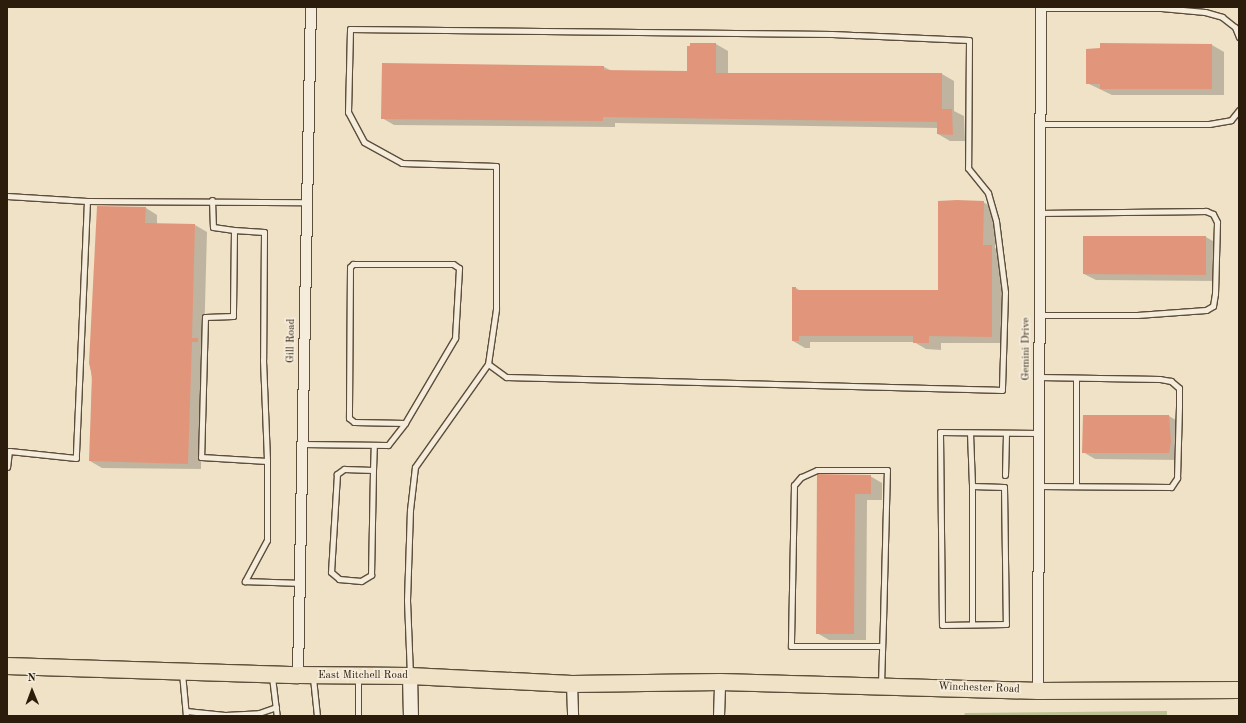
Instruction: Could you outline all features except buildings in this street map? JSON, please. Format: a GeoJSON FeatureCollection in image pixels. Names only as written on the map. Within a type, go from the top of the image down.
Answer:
{"type":"FeatureCollection","features":[{"type":"Feature","properties":{"kind":"main road","name":"East Mitchell Road"},"geometry":{"type":"LineString","coordinates":[[7,666],[305,675],[410,676],[572,684],[720,682]]}},
{"type":"Feature","properties":{"kind":"main road","name":"Winchester Road"},"geometry":{"type":"LineString","coordinates":[[720,682],[1038,690],[1239,690]]}},
{"type":"Feature","properties":{"kind":"street","name":"Gill Road"},"geometry":{"type":"LineString","coordinates":[[305,675],[300,584],[311,7]]}},
{"type":"Feature","properties":{"kind":"street","name":"Gemini Drive"},"geometry":{"type":"LineString","coordinates":[[1038,690],[1041,8]]}},
{"type":"Feature","properties":{"kind":"street"},"geometry":{"type":"LineString","coordinates":[[410,676],[411,716]]}},
{"type":"Feature","properties":{"kind":"street"},"geometry":{"type":"LineString","coordinates":[[719,716],[720,682]]}},
{"type":"Feature","properties":{"kind":"street"},"geometry":{"type":"LineString","coordinates":[[572,684],[573,716]]}},
{"type":"Feature","properties":{"kind":"lane"},"geometry":{"type":"LineString","coordinates":[[1041,8],[1161,8],[1205,12],[1222,17],[1235,27],[1239,37]]}},
{"type":"Feature","properties":{"kind":"lane"},"geometry":{"type":"LineString","coordinates":[[410,676],[408,585],[410,510],[415,467],[488,364],[496,309],[496,166],[402,163],[364,142],[348,112],[350,29],[832,34],[969,40],[968,168],[988,193],[996,222],[1005,292],[1002,390],[506,377],[488,364]]}},
{"type":"Feature","properties":{"kind":"lane"},"geometry":{"type":"LineString","coordinates":[[1040,124],[1209,124],[1231,120],[1239,110]]}},
{"type":"Feature","properties":{"kind":"lane"},"geometry":{"type":"LineString","coordinates":[[7,196],[87,201],[212,200],[307,202]]}},
{"type":"Feature","properties":{"kind":"lane"},"geometry":{"type":"LineString","coordinates":[[212,200],[213,227],[264,232],[263,360],[267,461],[267,540],[246,581],[300,584]]}},
{"type":"Feature","properties":{"kind":"lane"},"geometry":{"type":"LineString","coordinates":[[7,467],[8,451],[76,458],[87,201]]}},
{"type":"Feature","properties":{"kind":"lane"},"geometry":{"type":"LineString","coordinates":[[1039,315],[1137,315],[1206,310],[1213,306],[1215,294],[1217,222],[1213,214],[1206,212],[1040,213]]}},
{"type":"Feature","properties":{"kind":"lane"},"geometry":{"type":"LineString","coordinates":[[234,230],[232,316],[205,317],[201,458],[267,461]]}},
{"type":"Feature","properties":{"kind":"lane"},"geometry":{"type":"LineString","coordinates":[[302,444],[388,445],[405,422],[456,338],[459,268],[453,264],[353,264],[350,267],[350,418],[354,422],[405,422]]}},
{"type":"Feature","properties":{"kind":"lane"},"geometry":{"type":"LineString","coordinates":[[1039,377],[1160,379],[1171,381],[1179,388],[1177,478],[1171,487],[1039,486]]}},
{"type":"Feature","properties":{"kind":"lane"},"geometry":{"type":"LineString","coordinates":[[1076,378],[1076,486]]}},
{"type":"Feature","properties":{"kind":"lane"},"geometry":{"type":"LineString","coordinates":[[972,486],[1004,487],[1006,624],[942,625],[940,432],[1039,433]]}},
{"type":"Feature","properties":{"kind":"lane"},"geometry":{"type":"LineString","coordinates":[[970,433],[972,486],[972,624]]}},
{"type":"Feature","properties":{"kind":"lane"},"geometry":{"type":"LineString","coordinates":[[1006,433],[1006,475]]}},
{"type":"Feature","properties":{"kind":"lane"},"geometry":{"type":"LineString","coordinates":[[373,470],[344,469],[337,474],[331,572],[339,579],[361,581],[371,575],[374,445]]}},
{"type":"Feature","properties":{"kind":"lane"},"geometry":{"type":"LineString","coordinates":[[880,686],[882,646],[887,470],[817,470],[801,477],[794,485],[791,646],[882,646]]}},
{"type":"Feature","properties":{"kind":"lane"},"geometry":{"type":"LineString","coordinates":[[182,671],[186,714],[225,715],[259,713],[276,707]]}},
{"type":"Feature","properties":{"kind":"lane"},"geometry":{"type":"LineString","coordinates":[[272,674],[277,716]]}},
{"type":"Feature","properties":{"kind":"lane"},"geometry":{"type":"LineString","coordinates":[[305,675],[317,716]]}},
{"type":"Feature","properties":{"kind":"lane"},"geometry":{"type":"LineString","coordinates":[[358,675],[358,716]]}},
{"type":"Feature","properties":{"kind":"green space"},"geometry":{"type":"Polygon","coordinates":[[[1167,711],[1167,716],[964,716],[965,713],[1167,711]]]}}]}
